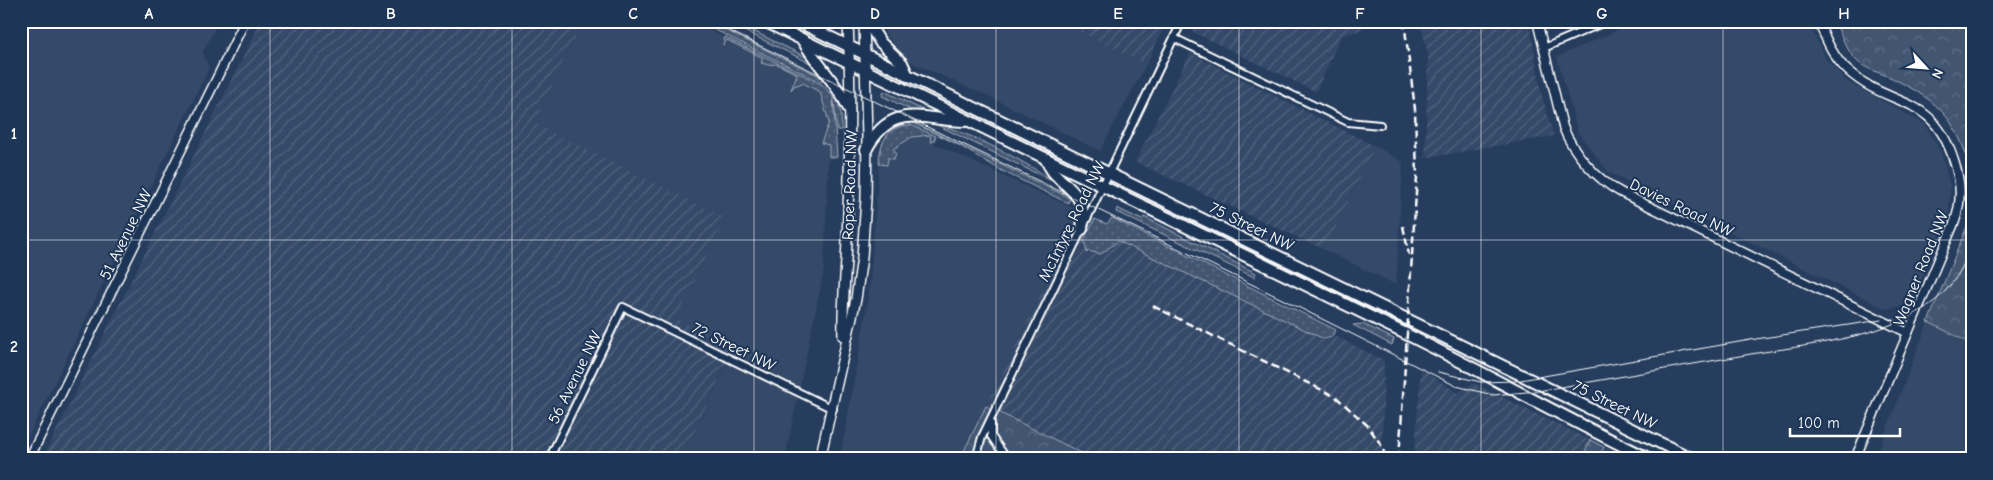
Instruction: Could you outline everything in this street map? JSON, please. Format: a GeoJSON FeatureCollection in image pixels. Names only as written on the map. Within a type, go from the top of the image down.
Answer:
{"type":"FeatureCollection","features":[{"type":"Feature","properties":{"kind":"main road","name":"75 Street NW"},"geometry":{"type":"LineString","coordinates":[[764,21],[1468,364],[1563,417],[1650,458]]}},
{"type":"Feature","properties":{"kind":"main road","name":"75 Street NW"},"geometry":{"type":"LineString","coordinates":[[797,21],[1693,459]]}},
{"type":"Feature","properties":{"kind":"main road","name":"Roper Road NW"},"geometry":{"type":"LineString","coordinates":[[843,348],[842,303],[847,263],[848,21]]}},
{"type":"Feature","properties":{"kind":"main road"},"geometry":{"type":"LineString","coordinates":[[866,21],[880,42],[902,63],[908,76]]}},
{"type":"Feature","properties":{"kind":"main road","name":"Roper Road NW"},"geometry":{"type":"LineString","coordinates":[[820,459],[833,409],[843,348],[856,299],[861,265],[866,199],[866,21]]}},
{"type":"Feature","properties":{"kind":"main road"},"geometry":{"type":"LineString","coordinates":[[802,39],[812,57],[836,85],[849,109]]}},
{"type":"Feature","properties":{"kind":"main road"},"geometry":{"type":"LineString","coordinates":[[866,150],[883,125],[898,118],[916,116],[970,121]]}},
{"type":"Feature","properties":{"kind":"main road"},"geometry":{"type":"LineString","coordinates":[[1045,158],[1054,174],[1072,189],[1081,202],[1082,229]]}},
{"type":"Feature","properties":{"kind":"street","name":"51 Avenue NW"},"geometry":{"type":"LineString","coordinates":[[29,459],[245,21]]}},
{"type":"Feature","properties":{"kind":"street","name":"McIntyre Road NW"},"geometry":{"type":"LineString","coordinates":[[976,459],[992,416],[1182,21]]}},
{"type":"Feature","properties":{"kind":"street","name":"Davies Road NW"},"geometry":{"type":"LineString","coordinates":[[1537,21],[1565,132],[1593,171],[1608,185],[1908,333]]}},
{"type":"Feature","properties":{"kind":"street"},"geometry":{"type":"LineString","coordinates":[[1544,48],[1607,21]]}},
{"type":"Feature","properties":{"kind":"street","name":"Wagner Road NW"},"geometry":{"type":"LineString","coordinates":[[1818,21],[1830,47],[1847,70],[1931,118],[1944,136],[1958,174],[1961,193],[1958,215],[1855,459]]}},
{"type":"Feature","properties":{"kind":"street"},"geometry":{"type":"LineString","coordinates":[[1174,38],[1348,122],[1380,125]]}},
{"type":"Feature","properties":{"kind":"street","name":"72 Street NW"},"geometry":{"type":"LineString","coordinates":[[623,307],[833,409]]}},
{"type":"Feature","properties":{"kind":"street","name":"56 Avenue NW"},"geometry":{"type":"LineString","coordinates":[[549,459],[623,307]]}},
{"type":"Feature","properties":{"kind":"street"},"geometry":{"type":"LineString","coordinates":[[992,416],[991,436],[1007,459]]}},
{"type":"Feature","properties":{"kind":"shaded area"},"geometry":{"type":"Polygon","coordinates":[[[21,21],[219,21],[203,52],[209,68],[21,451],[21,21]]]}},
{"type":"Feature","properties":{"kind":"shaded area"},"geometry":{"type":"Polygon","coordinates":[[[261,21],[583,21],[534,123],[725,218],[676,319],[735,347],[681,459],[42,459],[261,21]]]}},
{"type":"Feature","properties":{"kind":"shaded area"},"geometry":{"type":"Polygon","coordinates":[[[583,21],[691,21],[803,77],[821,91],[830,122],[824,270],[785,459],[681,459],[735,348],[676,319],[534,123],[583,21]]]}},
{"type":"Feature","properties":{"kind":"shaded area"},"geometry":{"type":"Polygon","coordinates":[[[883,21],[1058,21],[1146,65],[1100,151],[988,96],[906,60],[885,33],[883,21]]]}},
{"type":"Feature","properties":{"kind":"shaded area"},"geometry":{"type":"Polygon","coordinates":[[[1058,21],[1167,21],[1146,65],[1058,21]]]}},
{"type":"Feature","properties":{"kind":"shaded area"},"geometry":{"type":"Polygon","coordinates":[[[1195,21],[1365,21],[1361,30],[1341,36],[1316,92],[1191,31],[1195,21]]]}},
{"type":"Feature","properties":{"kind":"shaded area"},"geometry":{"type":"Polygon","coordinates":[[[1420,21],[1529,21],[1542,96],[1554,136],[1425,158],[1428,55],[1420,21]]]}},
{"type":"Feature","properties":{"kind":"shaded area"},"geometry":{"type":"Polygon","coordinates":[[[1638,21],[1808,21],[1827,61],[1848,82],[1925,124],[1941,152],[1950,185],[1949,213],[1911,304],[1886,309],[1608,172],[1578,133],[1557,57],[1638,21]]]}},
{"type":"Feature","properties":{"kind":"shaded area"},"geometry":{"type":"Polygon","coordinates":[[[1190,53],[1375,146],[1325,250],[1135,162],[1190,53]]]}},
{"type":"Feature","properties":{"kind":"shaded area"},"geometry":{"type":"Polygon","coordinates":[[[918,135],[931,135],[931,142],[1081,212],[960,459],[840,459],[869,295],[879,164],[887,165],[892,149],[906,139],[918,135]]]}},
{"type":"Feature","properties":{"kind":"shaded area"},"geometry":{"type":"Polygon","coordinates":[[[1375,146],[1403,162],[1396,285],[1325,250],[1375,146]]]}},
{"type":"Feature","properties":{"kind":"shaded area"},"geometry":{"type":"Polygon","coordinates":[[[1081,212],[1384,360],[1382,459],[1094,459],[986,406],[1081,212]]]}},
{"type":"Feature","properties":{"kind":"shaded area"},"geometry":{"type":"Polygon","coordinates":[[[1928,322],[1972,344],[1972,459],[1875,459],[1928,322]]]}},
{"type":"Feature","properties":{"kind":"shaded area"},"geometry":{"type":"Polygon","coordinates":[[[1421,369],[1458,393],[1473,383],[1629,459],[1414,459],[1421,369]]]}},
{"type":"Feature","properties":{"kind":"green space"},"geometry":{"type":"Polygon","coordinates":[[[697,21],[707,21],[825,79],[821,82],[697,21]]]}},
{"type":"Feature","properties":{"kind":"green space"},"geometry":{"type":"Polygon","coordinates":[[[724,21],[733,21],[804,56],[816,66],[724,21]]]}},
{"type":"Feature","properties":{"kind":"green space"},"geometry":{"type":"Polygon","coordinates":[[[1835,21],[1972,21],[1972,174],[1960,140],[1945,115],[1935,105],[1909,87],[1860,64],[1847,47],[1835,21]]]}},
{"type":"Feature","properties":{"kind":"green space"},"geometry":{"type":"Polygon","coordinates":[[[725,37],[823,85],[833,97],[837,157],[829,157],[829,145],[821,143],[829,122],[820,92],[803,83],[794,86],[791,90],[797,74],[777,64],[768,65],[761,63],[763,58],[727,40],[723,45],[725,37]]]}},
{"type":"Feature","properties":{"kind":"green space"},"geometry":{"type":"Polygon","coordinates":[[[884,91],[929,113],[917,113],[882,96],[884,91]]]}},
{"type":"Feature","properties":{"kind":"green space"},"geometry":{"type":"Polygon","coordinates":[[[833,92],[836,92],[841,114],[842,130],[837,130],[833,92]]]}},
{"type":"Feature","properties":{"kind":"green space"},"geometry":{"type":"Polygon","coordinates":[[[911,121],[1070,198],[1068,203],[1004,172],[955,143],[913,123],[894,125],[911,121]]]}},
{"type":"Feature","properties":{"kind":"green space"},"geometry":{"type":"Polygon","coordinates":[[[933,123],[964,133],[998,149],[1032,167],[1060,185],[933,123]]]}},
{"type":"Feature","properties":{"kind":"green space"},"geometry":{"type":"Polygon","coordinates":[[[911,125],[936,136],[933,142],[931,142],[930,135],[912,137],[893,149],[896,153],[894,159],[888,158],[887,165],[879,164],[883,143],[890,132],[896,128],[911,125]]]}},
{"type":"Feature","properties":{"kind":"green space"},"geometry":{"type":"Polygon","coordinates":[[[1117,208],[1142,220],[1144,217],[1256,273],[1254,277],[1116,212],[1117,208]]]}},
{"type":"Feature","properties":{"kind":"green space"},"geometry":{"type":"Polygon","coordinates":[[[1972,214],[1972,344],[1928,322],[1972,214]]]}},
{"type":"Feature","properties":{"kind":"green space"},"geometry":{"type":"Polygon","coordinates":[[[1112,218],[1336,330],[1331,337],[1324,339],[1118,241],[1101,254],[1088,251],[1087,253],[1084,239],[1095,219],[1107,224],[1112,218]]]}},
{"type":"Feature","properties":{"kind":"green space"},"geometry":{"type":"Polygon","coordinates":[[[1193,225],[1407,326],[1406,329],[1193,225]]]}},
{"type":"Feature","properties":{"kind":"green space"},"geometry":{"type":"Polygon","coordinates":[[[1363,324],[1394,339],[1392,345],[1353,325],[1363,324]]]}},
{"type":"Feature","properties":{"kind":"green space"},"geometry":{"type":"Polygon","coordinates":[[[986,406],[1094,459],[960,459],[986,406]]]}},
{"type":"Feature","properties":{"kind":"green space"},"geometry":{"type":"Polygon","coordinates":[[[1590,440],[1604,447],[1598,459],[1582,459],[1590,440]]]}},
{"type":"Feature","properties":{"kind":"tram line"},"geometry":{"type":"LineString","coordinates":[[709,21],[1282,299],[1456,386],[1493,395],[1538,391],[1817,344],[1862,334],[1904,319],[1932,303],[1954,281],[1972,244]]}},
{"type":"Feature","properties":{"kind":"tram line"},"geometry":{"type":"LineString","coordinates":[[1965,249],[1972,225]]}},
{"type":"Feature","properties":{"kind":"tram line"},"geometry":{"type":"LineString","coordinates":[[1438,372],[1481,382],[1515,381],[1756,339],[1881,320]]}},
{"type":"Feature","properties":{"kind":"railway"},"geometry":{"type":"LineString","coordinates":[[1399,459],[1417,177],[1415,109],[1404,21]]}},
{"type":"Feature","properties":{"kind":"railway"},"geometry":{"type":"LineString","coordinates":[[1403,226],[1409,255]]}},
{"type":"Feature","properties":{"kind":"railway"},"geometry":{"type":"LineString","coordinates":[[1153,306],[1336,397],[1367,425],[1380,443],[1387,459]]}}]}
